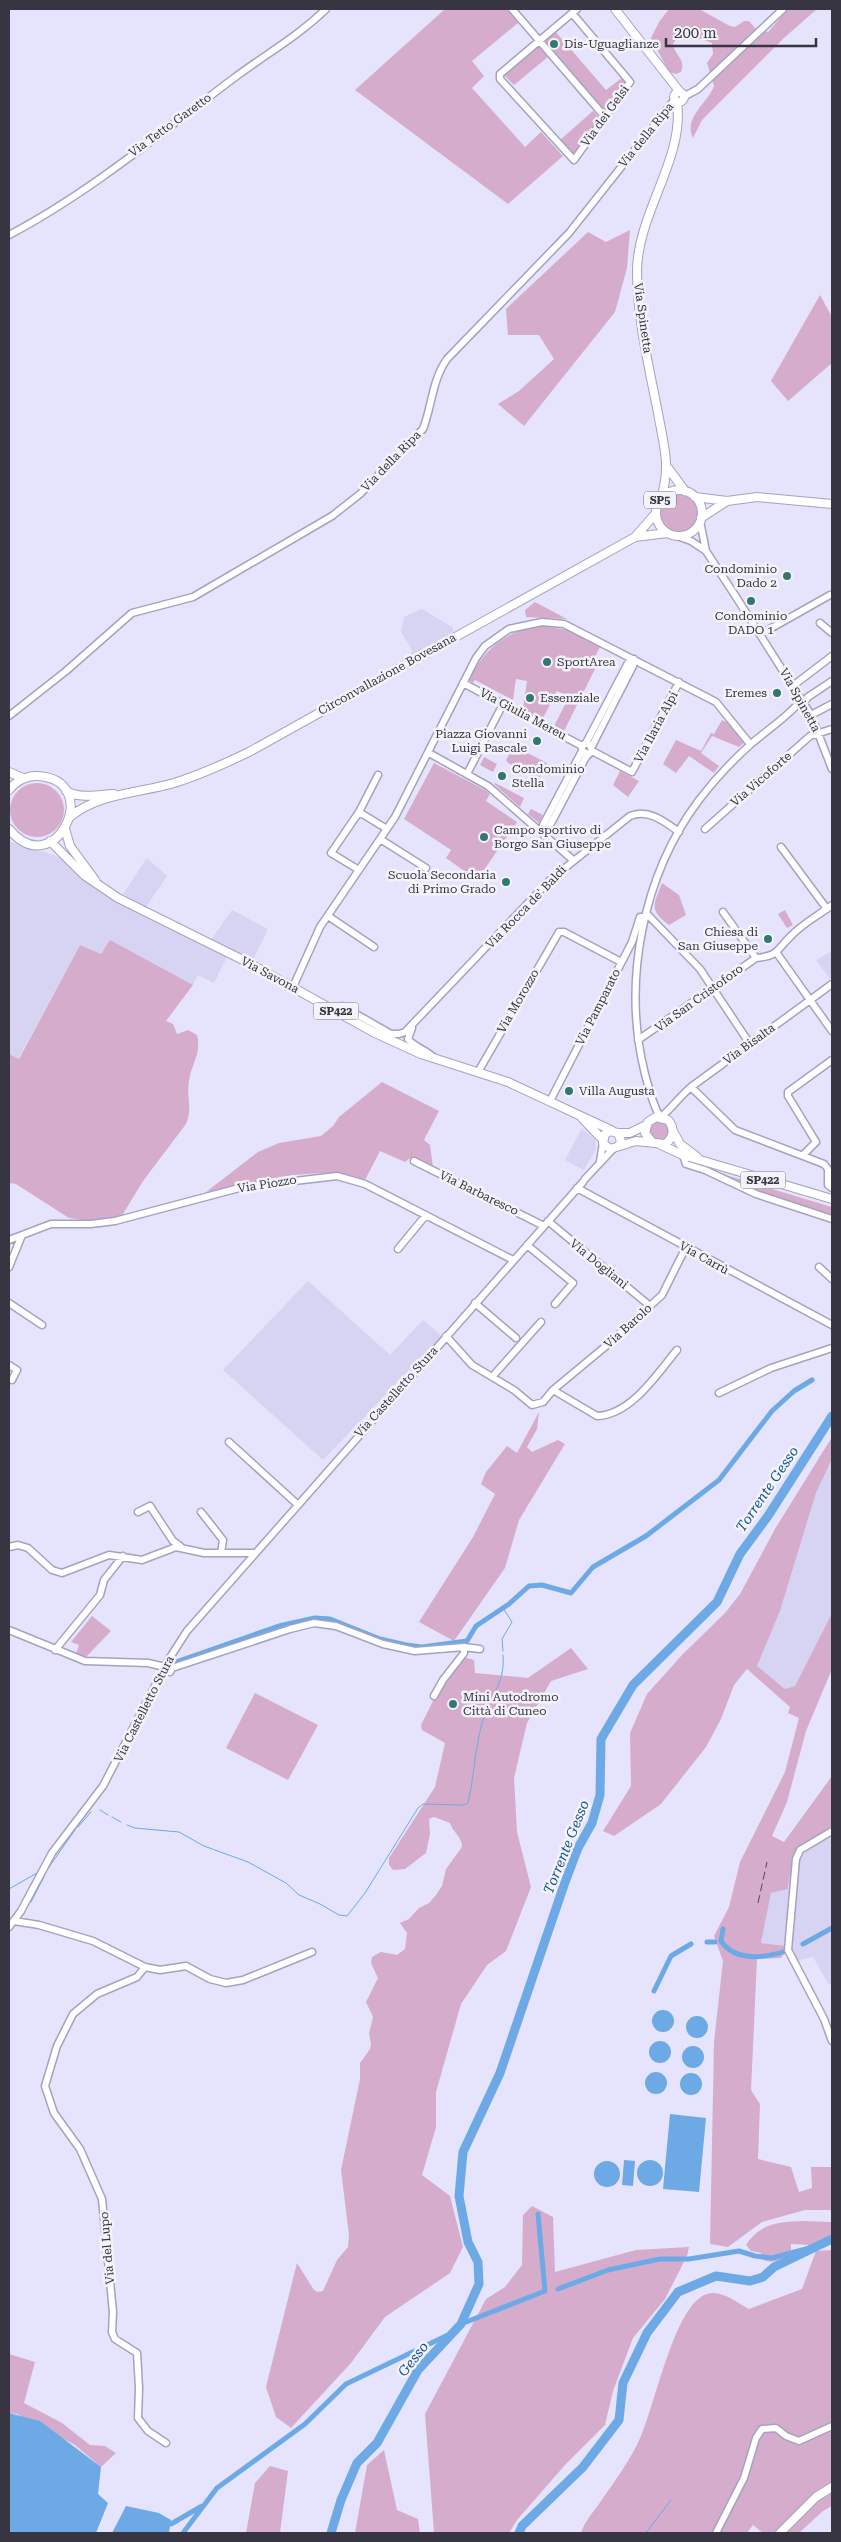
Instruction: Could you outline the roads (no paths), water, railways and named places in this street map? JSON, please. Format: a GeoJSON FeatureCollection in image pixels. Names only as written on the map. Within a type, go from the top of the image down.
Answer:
{"type":"FeatureCollection","features":[{"type":"Feature","properties":{"kind":"main road"},"geometry":{"type":"LineString","coordinates":[[614,9],[672,83],[679,97]]}},
{"type":"Feature","properties":{"kind":"main road","name":"Via Spinetta"},"geometry":{"type":"LineString","coordinates":[[661,499],[668,468],[643,327],[637,268],[644,226],[674,142],[679,113],[679,97]]}},
{"type":"Feature","properties":{"kind":"main road","name":"Via Spinetta"},"geometry":{"type":"LineString","coordinates":[[668,468],[685,491]]}},
{"type":"Feature","properties":{"kind":"main road","name":"SP5"},"geometry":{"type":"LineString","coordinates":[[667,533],[659,524],[656,513],[661,499],[675,491],[685,491],[695,497],[701,508],[701,520]]}},
{"type":"Feature","properties":{"kind":"main road"},"geometry":{"type":"LineString","coordinates":[[695,497],[727,501],[757,497],[832,504]]}},
{"type":"Feature","properties":{"kind":"main road"},"geometry":{"type":"LineString","coordinates":[[667,533],[678,536],[689,534],[701,520],[727,501]]}},
{"type":"Feature","properties":{"kind":"main road","name":"Circonvallazione Bovesana"},"geometry":{"type":"LineString","coordinates":[[71,816],[86,805],[131,792],[173,783],[213,769],[249,752],[635,537],[656,513]]}},
{"type":"Feature","properties":{"kind":"main road","name":"Circonvallazione Bovesana"},"geometry":{"type":"LineString","coordinates":[[635,537],[667,533]]}},
{"type":"Feature","properties":{"kind":"main road"},"geometry":{"type":"LineString","coordinates":[[9,772],[24,778],[45,776],[53,780],[66,791],[71,807],[71,816],[65,829],[50,841],[31,843],[11,834]]}},
{"type":"Feature","properties":{"kind":"main road"},"geometry":{"type":"LineString","coordinates":[[9,790],[24,778]]}},
{"type":"Feature","properties":{"kind":"main road","name":"Circonvallazione Bovesana"},"geometry":{"type":"LineString","coordinates":[[66,791],[74,795],[89,796],[131,792]]}},
{"type":"Feature","properties":{"kind":"main road","name":"Via Savona"},"geometry":{"type":"LineString","coordinates":[[65,829],[70,846],[78,860],[102,887]]}},
{"type":"Feature","properties":{"kind":"main road","name":"Via Savona"},"geometry":{"type":"LineString","coordinates":[[50,841],[84,875],[134,907],[248,962],[397,1045],[478,1072],[550,1101],[615,1132]]}},
{"type":"Feature","properties":{"kind":"main road","name":"Via Savona"},"geometry":{"type":"LineString","coordinates":[[579,1115],[603,1141]]}},
{"type":"Feature","properties":{"kind":"main road"},"geometry":{"type":"LineString","coordinates":[[603,1141],[607,1132],[630,1132],[660,1117]]}},
{"type":"Feature","properties":{"kind":"main road","name":"SP422"},"geometry":{"type":"LineString","coordinates":[[660,1117],[672,1127],[680,1144],[703,1160]]}},
{"type":"Feature","properties":{"kind":"main road"},"geometry":{"type":"LineString","coordinates":[[647,1124],[646,1137],[652,1142]]}},
{"type":"Feature","properties":{"kind":"main road"},"geometry":{"type":"LineString","coordinates":[[661,1145],[671,1138],[672,1127]]}},
{"type":"Feature","properties":{"kind":"main road"},"geometry":{"type":"LineString","coordinates":[[615,1132],[621,1141],[616,1148]]}},
{"type":"Feature","properties":{"kind":"main road","name":"SP422"},"geometry":{"type":"LineString","coordinates":[[603,1141],[607,1148],[616,1148],[636,1141],[652,1142],[683,1156],[703,1160],[830,1199]]}},
{"type":"Feature","properties":{"kind":"main road"},"geometry":{"type":"LineString","coordinates":[[780,2533],[816,2497],[832,2487]]}},
{"type":"Feature","properties":{"kind":"street","name":"Via Tetto Garetto"},"geometry":{"type":"LineString","coordinates":[[9,234],[61,204],[180,120],[236,77],[304,30],[326,9]]}},
{"type":"Feature","properties":{"kind":"street"},"geometry":{"type":"LineString","coordinates":[[512,9],[605,117]]}},
{"type":"Feature","properties":{"kind":"street","name":"Via della Ripa"},"geometry":{"type":"LineString","coordinates":[[9,716],[66,672],[132,613],[193,597],[332,516],[360,494],[423,429],[437,376],[447,360],[569,233],[679,97],[698,89],[783,9]]}},
{"type":"Feature","properties":{"kind":"street"},"geometry":{"type":"LineString","coordinates":[[539,41],[574,11]]}},
{"type":"Feature","properties":{"kind":"street","name":"Via dei Gelsi"},"geometry":{"type":"LineString","coordinates":[[539,41],[500,74],[500,79],[574,160],[630,82],[574,11]]}},
{"type":"Feature","properties":{"kind":"street","name":"Via Spinetta"},"geometry":{"type":"LineString","coordinates":[[701,520],[706,551]]}},
{"type":"Feature","properties":{"kind":"street","name":"Via Spinetta"},"geometry":{"type":"LineString","coordinates":[[678,536],[691,541],[706,551],[761,634],[812,715],[832,769]]}},
{"type":"Feature","properties":{"kind":"street"},"geometry":{"type":"LineString","coordinates":[[761,634],[830,595]]}},
{"type":"Feature","properties":{"kind":"street"},"geometry":{"type":"LineString","coordinates":[[294,987],[313,940],[387,829],[427,757],[428,750],[463,682],[485,646],[509,629],[526,623],[564,624],[716,702],[750,744]]}},
{"type":"Feature","properties":{"kind":"street"},"geometry":{"type":"LineString","coordinates":[[820,623],[832,633]]}},
{"type":"Feature","properties":{"kind":"street"},"geometry":{"type":"LineString","coordinates":[[794,685],[832,656]]}},
{"type":"Feature","properties":{"kind":"street"},"geometry":{"type":"LineString","coordinates":[[543,830],[548,829],[587,749],[633,666],[633,661]]}},
{"type":"Feature","properties":{"kind":"street","name":"Via Giulia Mereu"},"geometry":{"type":"LineString","coordinates":[[463,682],[632,772]]}},
{"type":"Feature","properties":{"kind":"street","name":"Via Ilaria Alpi"},"geometry":{"type":"LineString","coordinates":[[632,772],[679,682]]}},
{"type":"Feature","properties":{"kind":"street"},"geometry":{"type":"LineString","coordinates":[[660,1117],[653,1105],[638,1040],[636,984],[647,915],[663,868],[679,832],[712,784],[750,744],[786,716],[800,709],[804,703],[811,700],[832,682]]}},
{"type":"Feature","properties":{"kind":"street"},"geometry":{"type":"LineString","coordinates":[[467,774],[503,704]]}},
{"type":"Feature","properties":{"kind":"street"},"geometry":{"type":"LineString","coordinates":[[812,715],[832,704]]}},
{"type":"Feature","properties":{"kind":"street","name":"Via Vicoforte"},"geometry":{"type":"LineString","coordinates":[[705,829],[810,736],[832,729]]}},
{"type":"Feature","properties":{"kind":"street"},"geometry":{"type":"LineString","coordinates":[[427,757],[467,774],[488,786],[543,830],[573,860]]}},
{"type":"Feature","properties":{"kind":"street"},"geometry":{"type":"LineString","coordinates":[[359,870],[331,853],[358,812],[378,775]]}},
{"type":"Feature","properties":{"kind":"street"},"geometry":{"type":"LineString","coordinates":[[358,812],[387,829]]}},
{"type":"Feature","properties":{"kind":"street","name":"Via Rocca de' Baldi"},"geometry":{"type":"LineString","coordinates":[[334,1010],[342,1006],[392,1034],[399,1034],[414,1025],[551,879],[573,860],[636,813],[648,814],[679,832]]}},
{"type":"Feature","properties":{"kind":"street"},"geometry":{"type":"LineString","coordinates":[[380,840],[426,868]]}},
{"type":"Feature","properties":{"kind":"street"},"geometry":{"type":"LineString","coordinates":[[781,847],[829,907],[790,936],[776,952],[832,1031]]}},
{"type":"Feature","properties":{"kind":"street"},"geometry":{"type":"LineString","coordinates":[[723,912],[756,958]]}},
{"type":"Feature","properties":{"kind":"street"},"geometry":{"type":"LineString","coordinates":[[647,915],[700,969],[750,1044]]}},
{"type":"Feature","properties":{"kind":"street","name":"Via Pamparato"},"geometry":{"type":"LineString","coordinates":[[550,1101],[632,942],[640,917],[647,915]]}},
{"type":"Feature","properties":{"kind":"street"},"geometry":{"type":"LineString","coordinates":[[328,916],[374,947]]}},
{"type":"Feature","properties":{"kind":"street","name":"Via Morozzo"},"geometry":{"type":"LineString","coordinates":[[478,1072],[559,932],[621,962]]}},
{"type":"Feature","properties":{"kind":"street","name":"Via San Cristoforo"},"geometry":{"type":"LineString","coordinates":[[638,1040],[756,958],[766,957],[776,952]]}},
{"type":"Feature","properties":{"kind":"street","name":"Via Bisalta"},"geometry":{"type":"LineString","coordinates":[[660,1117],[671,1110],[680,1097],[691,1087],[832,984]]}},
{"type":"Feature","properties":{"kind":"street"},"geometry":{"type":"LineString","coordinates":[[414,1025],[409,1034],[410,1042],[427,1050],[435,1059]]}},
{"type":"Feature","properties":{"kind":"street"},"geometry":{"type":"LineString","coordinates":[[803,1154],[816,1142],[788,1096],[788,1092],[832,1060]]}},
{"type":"Feature","properties":{"kind":"street"},"geometry":{"type":"LineString","coordinates":[[691,1087],[735,1130],[803,1154],[824,1164],[828,1169],[828,1185],[832,1188]]}},
{"type":"Feature","properties":{"kind":"street"},"geometry":{"type":"LineString","coordinates":[[647,1124],[653,1105]]}},
{"type":"Feature","properties":{"kind":"street"},"geometry":{"type":"LineString","coordinates":[[671,1110],[672,1127]]}},
{"type":"Feature","properties":{"kind":"street"},"geometry":{"type":"LineString","coordinates":[[600,1161],[603,1141]]}},
{"type":"Feature","properties":{"kind":"street","name":"Via Castelletto Stura"},"geometry":{"type":"LineString","coordinates":[[9,1927],[52,1853],[103,1786],[168,1670],[187,1631],[600,1161],[616,1148]]}},
{"type":"Feature","properties":{"kind":"street"},"geometry":{"type":"LineString","coordinates":[[683,1156],[686,1164],[705,1170],[756,1194],[805,1212],[812,1211],[832,1218]]}},
{"type":"Feature","properties":{"kind":"street","name":"Via Barbaresco"},"geometry":{"type":"LineString","coordinates":[[414,1161],[546,1224]]}},
{"type":"Feature","properties":{"kind":"street","name":"Via Piozzo"},"geometry":{"type":"LineString","coordinates":[[12,1239],[51,1224],[91,1224],[115,1221],[243,1187],[322,1176],[343,1177],[365,1184],[513,1260]]}},
{"type":"Feature","properties":{"kind":"street","name":"Via Carrù"},"geometry":{"type":"LineString","coordinates":[[577,1188],[832,1325]]}},
{"type":"Feature","properties":{"kind":"street"},"geometry":{"type":"LineString","coordinates":[[398,1249],[426,1215]]}},
{"type":"Feature","properties":{"kind":"street","name":"Via Dogliani"},"geometry":{"type":"LineString","coordinates":[[546,1224],[650,1306]]}},
{"type":"Feature","properties":{"kind":"street"},"geometry":{"type":"LineString","coordinates":[[9,1267],[23,1234]]}},
{"type":"Feature","properties":{"kind":"street"},"geometry":{"type":"LineString","coordinates":[[12,1239],[12,1259]]}},
{"type":"Feature","properties":{"kind":"street"},"geometry":{"type":"LineString","coordinates":[[527,1245],[574,1283],[555,1304]]}},
{"type":"Feature","properties":{"kind":"street","name":"Via Barolo"},"geometry":{"type":"LineString","coordinates":[[446,1336],[472,1365],[492,1376],[532,1405],[539,1405],[662,1295],[686,1247]]}},
{"type":"Feature","properties":{"kind":"street"},"geometry":{"type":"LineString","coordinates":[[9,1249],[12,1259]]}},
{"type":"Feature","properties":{"kind":"street"},"geometry":{"type":"LineString","coordinates":[[819,1267],[832,1279]]}},
{"type":"Feature","properties":{"kind":"street"},"geometry":{"type":"LineString","coordinates":[[9,1303],[42,1326]]}},
{"type":"Feature","properties":{"kind":"street"},"geometry":{"type":"LineString","coordinates":[[475,1303],[516,1338]]}},
{"type":"Feature","properties":{"kind":"street"},"geometry":{"type":"LineString","coordinates":[[492,1376],[541,1322]]}},
{"type":"Feature","properties":{"kind":"street"},"geometry":{"type":"LineString","coordinates":[[719,1393],[771,1368],[832,1348]]}},
{"type":"Feature","properties":{"kind":"street"},"geometry":{"type":"LineString","coordinates":[[554,1390],[600,1416],[619,1408],[644,1393],[677,1350]]}},
{"type":"Feature","properties":{"kind":"street"},"geometry":{"type":"LineString","coordinates":[[9,1365],[17,1370],[12,1380]]}},
{"type":"Feature","properties":{"kind":"street"},"geometry":{"type":"LineString","coordinates":[[229,1442],[297,1504]]}},
{"type":"Feature","properties":{"kind":"street"},"geometry":{"type":"LineString","coordinates":[[138,1512],[150,1506],[174,1541],[181,1547]]}},
{"type":"Feature","properties":{"kind":"street"},"geometry":{"type":"LineString","coordinates":[[201,1512],[223,1540],[221,1553]]}},
{"type":"Feature","properties":{"kind":"street"},"geometry":{"type":"LineString","coordinates":[[9,1547],[18,1545],[28,1548],[52,1570],[62,1573],[109,1555],[148,1559],[176,1547],[204,1553],[254,1553]]}},
{"type":"Feature","properties":{"kind":"street"},"geometry":{"type":"LineString","coordinates":[[55,1650],[100,1595],[104,1580],[123,1556]]}},
{"type":"Feature","properties":{"kind":"street"},"geometry":{"type":"LineString","coordinates":[[9,1630],[55,1650],[92,1662],[148,1663],[168,1670],[198,1658],[314,1623],[336,1626],[368,1640],[408,1650],[426,1651],[464,1647],[480,1649]]}},
{"type":"Feature","properties":{"kind":"street"},"geometry":{"type":"LineString","coordinates":[[434,1696],[443,1680],[464,1653],[464,1647]]}},
{"type":"Feature","properties":{"kind":"street"},"geometry":{"type":"LineString","coordinates":[[832,1831],[800,1850],[796,1859],[788,1950],[824,2018],[832,2041]]}},
{"type":"Feature","properties":{"kind":"street"},"geometry":{"type":"LineString","coordinates":[[14,1921],[46,1927],[93,1941],[145,1967],[160,1970],[186,1966],[210,1979],[226,1983],[243,1980],[312,1952]]}},
{"type":"Feature","properties":{"kind":"street","name":"Via del Lupo"},"geometry":{"type":"LineString","coordinates":[[145,1967],[137,1977],[97,1994],[73,2014],[57,2046],[45,2089],[54,2113],[80,2149],[102,2199],[113,2312],[112,2332],[115,2338],[137,2353],[138,2418],[148,2431],[166,2443]]}},
{"type":"Feature","properties":{"kind":"street"},"geometry":{"type":"LineString","coordinates":[[716,2533],[744,2478],[756,2438],[762,2429],[776,2428],[786,2436],[799,2441],[832,2426]]}},
{"type":"Feature","properties":{"kind":"water"},"geometry":{"type":"Polygon","coordinates":[[[663,2010],[671,2013],[674,2021],[671,2029],[663,2032],[655,2029],[652,2021],[655,2013],[663,2010]]]}},
{"type":"Feature","properties":{"kind":"water"},"geometry":{"type":"Polygon","coordinates":[[[697,2016],[705,2019],[708,2027],[705,2035],[697,2038],[689,2035],[686,2027],[689,2019],[697,2016]]]}},
{"type":"Feature","properties":{"kind":"water"},"geometry":{"type":"Polygon","coordinates":[[[660,2041],[668,2044],[671,2052],[668,2060],[660,2063],[652,2060],[649,2052],[652,2044],[660,2041]]]}},
{"type":"Feature","properties":{"kind":"water"},"geometry":{"type":"Polygon","coordinates":[[[693,2046],[701,2049],[704,2057],[701,2065],[693,2068],[685,2065],[682,2057],[685,2049],[693,2046]]]}},
{"type":"Feature","properties":{"kind":"water"},"geometry":{"type":"Polygon","coordinates":[[[656,2072],[664,2075],[667,2083],[664,2091],[656,2094],[648,2091],[645,2083],[648,2075],[656,2072]]]}},
{"type":"Feature","properties":{"kind":"water"},"geometry":{"type":"Polygon","coordinates":[[[691,2073],[699,2076],[702,2084],[699,2092],[691,2095],[683,2092],[680,2084],[683,2076],[691,2073]]]}},
{"type":"Feature","properties":{"kind":"water"},"geometry":{"type":"Polygon","coordinates":[[[670,2114],[706,2118],[699,2192],[663,2189],[670,2114]]]}},
{"type":"Feature","properties":{"kind":"water"},"geometry":{"type":"Polygon","coordinates":[[[624,2160],[635,2161],[633,2186],[622,2185],[624,2160]]]}},
{"type":"Feature","properties":{"kind":"water"},"geometry":{"type":"Polygon","coordinates":[[[650,2160],[659,2164],[663,2173],[659,2182],[650,2186],[641,2182],[637,2173],[641,2164],[650,2160]]]}},
{"type":"Feature","properties":{"kind":"water"},"geometry":{"type":"Polygon","coordinates":[[[607,2161],[616,2165],[620,2174],[616,2183],[607,2187],[598,2183],[594,2174],[598,2165],[607,2161]]]}},
{"type":"Feature","properties":{"kind":"water"},"geometry":{"type":"Polygon","coordinates":[[[9,2413],[40,2421],[101,2467],[98,2494],[108,2503],[96,2533],[9,2533],[9,2413]]]}},
{"type":"Feature","properties":{"kind":"water"},"geometry":{"type":"Polygon","coordinates":[[[126,2506],[159,2513],[171,2520],[169,2533],[112,2533],[126,2506]]]}},
{"type":"Feature","properties":{"kind":"waterway"},"geometry":{"type":"LineString","coordinates":[[173,1663],[279,1626],[315,1618],[330,1619],[380,1639],[406,1645],[422,1647],[467,1641],[476,1626],[509,1604],[529,1586],[542,1585],[571,1593],[593,1567],[646,1536],[719,1480],[772,1411],[794,1391],[812,1380]]}},
{"type":"Feature","properties":{"kind":"waterway","name":"Torrente Gesso"},"geometry":{"type":"LineString","coordinates":[[331,2533],[341,2500],[357,2463],[377,2443],[418,2370],[461,2324],[479,2284],[478,2262],[468,2242],[459,2196],[463,2152],[500,2073],[564,1885],[578,1848],[592,1823],[600,1795],[601,1739],[633,1685],[717,1602],[740,1554],[768,1516],[832,1416]]}},
{"type":"Feature","properties":{"kind":"waterway"},"geometry":{"type":"LineString","coordinates":[[503,1608],[512,1622],[502,1639],[503,1651]]}},
{"type":"Feature","properties":{"kind":"waterway"},"geometry":{"type":"LineString","coordinates":[[127,1825],[135,1828],[179,1832],[204,1846],[248,1862],[286,1883],[299,1895],[339,1915],[347,1916],[365,1893],[418,1808],[423,1804],[464,1805],[468,1803],[481,1728],[486,1711],[501,1677],[503,1655]]}},
{"type":"Feature","properties":{"kind":"waterway"},"geometry":{"type":"LineString","coordinates":[[100,1810],[108,1815]]}},
{"type":"Feature","properties":{"kind":"waterway"},"geometry":{"type":"LineString","coordinates":[[78,1827],[91,1812]]}},
{"type":"Feature","properties":{"kind":"waterway"},"geometry":{"type":"LineString","coordinates":[[112,1817],[121,1822]]}},
{"type":"Feature","properties":{"kind":"waterway"},"geometry":{"type":"LineString","coordinates":[[47,1870],[75,1830]]}},
{"type":"Feature","properties":{"kind":"waterway"},"geometry":{"type":"LineString","coordinates":[[9,1889],[37,1873]]}},
{"type":"Feature","properties":{"kind":"waterway"},"geometry":{"type":"LineString","coordinates":[[31,1902],[44,1877]]}},
{"type":"Feature","properties":{"kind":"waterway"},"geometry":{"type":"LineString","coordinates":[[803,1944],[832,1928]]}},
{"type":"Feature","properties":{"kind":"waterway"},"geometry":{"type":"LineString","coordinates":[[723,1929],[721,1941],[727,1948],[742,1955],[760,1956],[786,1951]]}},
{"type":"Feature","properties":{"kind":"waterway"},"geometry":{"type":"LineString","coordinates":[[707,1942],[715,1942]]}},
{"type":"Feature","properties":{"kind":"waterway"},"geometry":{"type":"LineString","coordinates":[[654,1991],[671,1956],[691,1944]]}},
{"type":"Feature","properties":{"kind":"waterway"},"geometry":{"type":"LineString","coordinates":[[461,2324],[545,2291],[538,2214]]}},
{"type":"Feature","properties":{"kind":"waterway"},"geometry":{"type":"LineString","coordinates":[[519,2533],[522,2526],[583,2467],[619,2420],[623,2383],[647,2333],[678,2292],[716,2276],[750,2281],[763,2277],[774,2267],[832,2239]]}},
{"type":"Feature","properties":{"kind":"waterway"},"geometry":{"type":"LineString","coordinates":[[558,2289],[608,2270],[660,2259],[689,2259],[739,2251],[755,2256],[772,2258],[821,2245]]}},
{"type":"Feature","properties":{"kind":"waterway","name":"Gesso"},"geometry":{"type":"LineString","coordinates":[[183,2533],[217,2488],[305,2424],[346,2384],[450,2334]]}},
{"type":"Feature","properties":{"kind":"waterway"},"geometry":{"type":"LineString","coordinates":[[646,2533],[671,2500]]}},
{"type":"Feature","properties":{"kind":"waterway"},"geometry":{"type":"LineString","coordinates":[[171,2524],[202,2506]]}},
{"type":"Feature","properties":{"kind":"railway"},"geometry":{"type":"LineString","coordinates":[[758,1903],[767,1862]]}},
{"type":"Feature","properties":{"kind":"place","name":"Dis-Uguaglianze"},"geometry":{"type":"Point","coordinates":[554,44]}},
{"type":"Feature","properties":{"kind":"place","name":"Condominio Dado 2"},"geometry":{"type":"Point","coordinates":[787,576]}},
{"type":"Feature","properties":{"kind":"place","name":"Condominio DADO 1"},"geometry":{"type":"Point","coordinates":[751,601]}},
{"type":"Feature","properties":{"kind":"place","name":"SportArea"},"geometry":{"type":"Point","coordinates":[547,662]}},
{"type":"Feature","properties":{"kind":"place","name":"Eremes"},"geometry":{"type":"Point","coordinates":[777,693]}},
{"type":"Feature","properties":{"kind":"place","name":"Essenziale"},"geometry":{"type":"Point","coordinates":[530,698]}},
{"type":"Feature","properties":{"kind":"place","name":"Piazza Giovanni Luigi Pascale"},"geometry":{"type":"Point","coordinates":[537,741]}},
{"type":"Feature","properties":{"kind":"place","name":"Condominio Stella"},"geometry":{"type":"Point","coordinates":[502,776]}},
{"type":"Feature","properties":{"kind":"place","name":"Campo sportivo di Borgo San Giuseppe"},"geometry":{"type":"Point","coordinates":[484,837]}},
{"type":"Feature","properties":{"kind":"place","name":"Scuola Secondaria di Primo Grado"},"geometry":{"type":"Point","coordinates":[506,882]}},
{"type":"Feature","properties":{"kind":"place","name":"Chiesa di San Giuseppe"},"geometry":{"type":"Point","coordinates":[768,939]}},
{"type":"Feature","properties":{"kind":"place","name":"Villa Augusta"},"geometry":{"type":"Point","coordinates":[569,1091]}},
{"type":"Feature","properties":{"kind":"place","name":"Mini Autodromo Città di Cuneo"},"geometry":{"type":"Point","coordinates":[453,1704]}}]}
